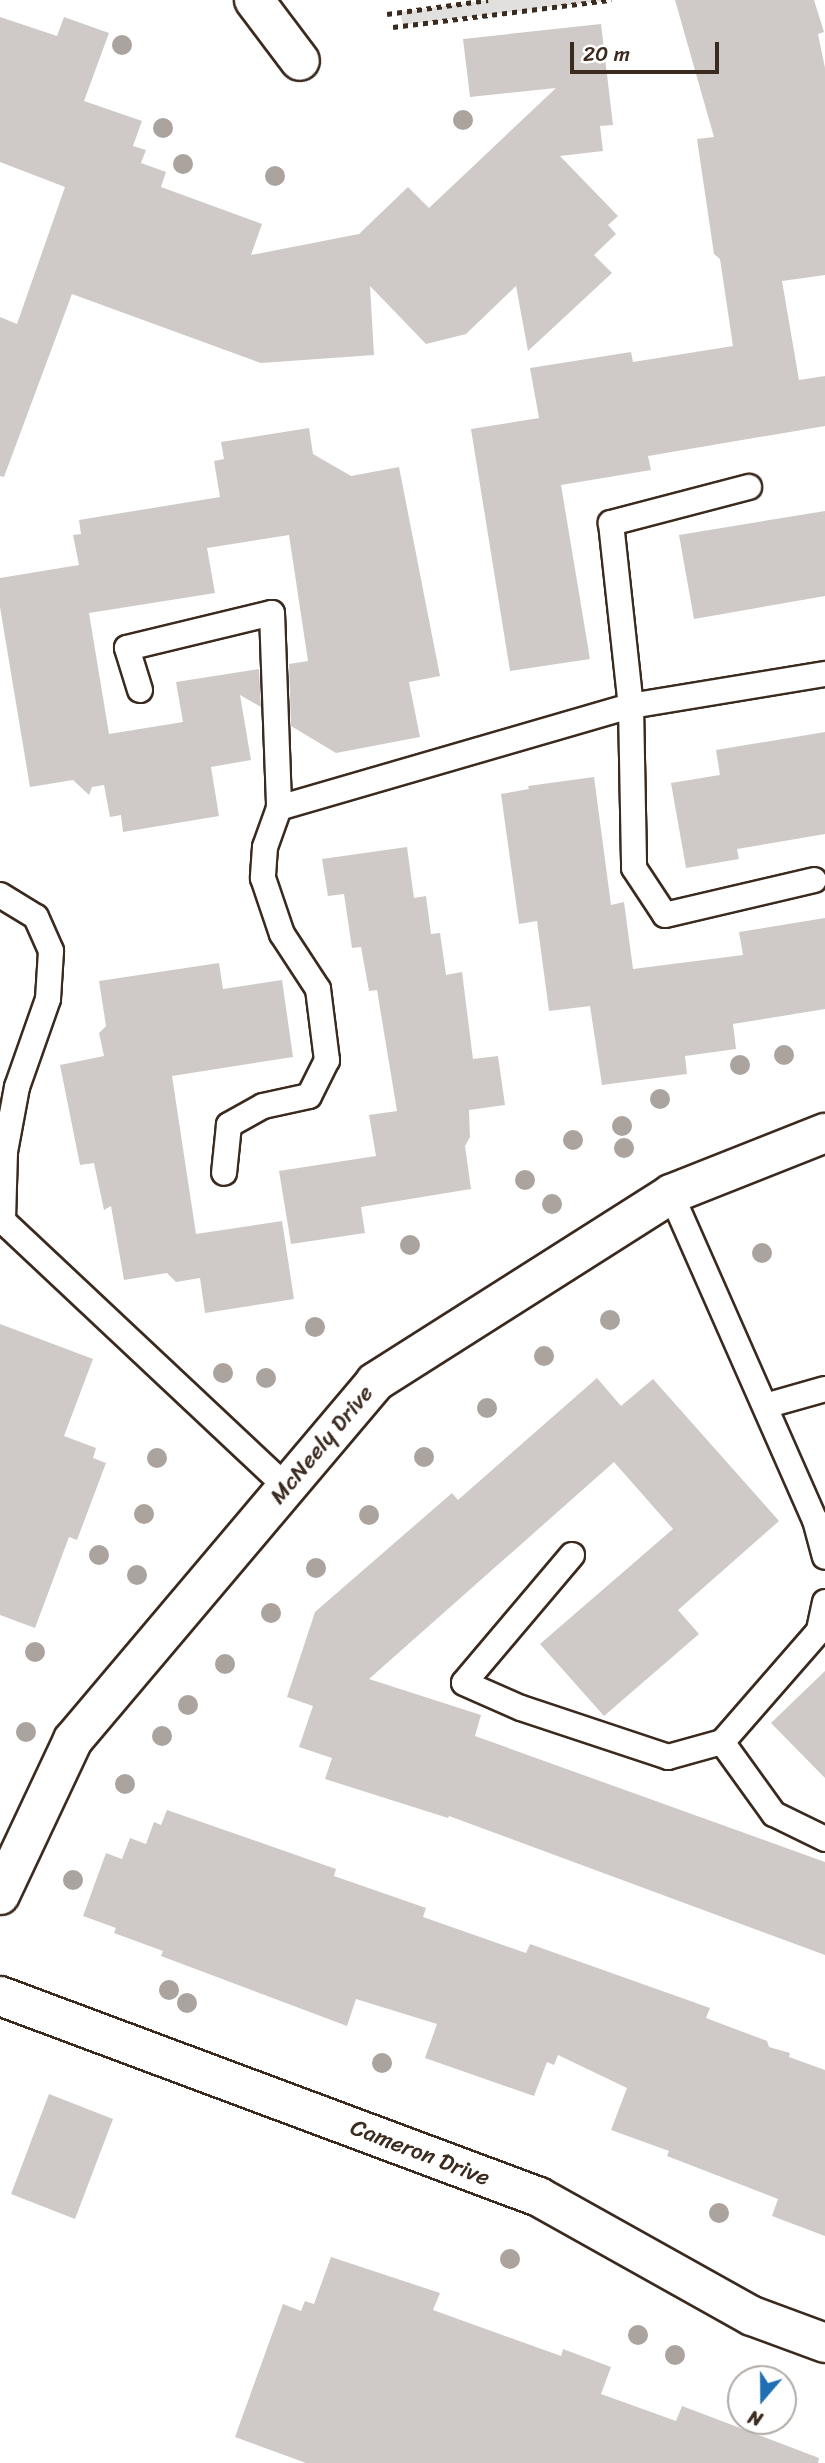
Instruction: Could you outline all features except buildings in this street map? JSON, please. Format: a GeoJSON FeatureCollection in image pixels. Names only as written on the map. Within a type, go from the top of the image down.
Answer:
{"type":"FeatureCollection","features":[{"type":"Feature","properties":{"kind":"street"},"geometry":{"type":"LineString","coordinates":[[254,0],[300,61]]}},
{"type":"Feature","properties":{"kind":"street","name":"McNeely Drive"},"geometry":{"type":"LineString","coordinates":[[0,1895],[73,1741],[375,1382],[671,1194],[825,1133]]}},
{"type":"Feature","properties":{"kind":"street","name":"Cameron Drive"},"geometry":{"type":"LineString","coordinates":[[0,1996],[539,2197],[751,2316],[825,2343]]}},
{"type":"Feature","properties":{"kind":"lane"},"geometry":{"type":"LineString","coordinates":[[749,487],[611,523],[631,706],[634,868],[665,915],[814,880]]}},
{"type":"Feature","properties":{"kind":"lane"},"geometry":{"type":"LineString","coordinates":[[140,690],[127,648],[272,613],[278,808],[265,847],[263,878],[282,934],[318,989],[327,1060],[309,1096],[263,1106],[229,1125],[224,1173]]}},
{"type":"Feature","properties":{"kind":"lane"},"geometry":{"type":"LineString","coordinates":[[278,808],[631,706],[825,674]]}},
{"type":"Feature","properties":{"kind":"lane"},"geometry":{"type":"LineString","coordinates":[[0,895],[36,917],[51,951],[48,999],[17,1087],[5,1152],[1,1222],[286,1487]]}},
{"type":"Feature","properties":{"kind":"lane"},"geometry":{"type":"LineString","coordinates":[[671,1194],[815,1520],[825,1557]]}},
{"type":"Feature","properties":{"kind":"lane"},"geometry":{"type":"LineString","coordinates":[[765,1406],[825,1389]]}},
{"type":"Feature","properties":{"kind":"lane"},"geometry":{"type":"LineString","coordinates":[[572,1555],[464,1683],[522,1708],[668,1757],[722,1742],[819,1631],[825,1602]]}},
{"type":"Feature","properties":{"kind":"lane"},"geometry":{"type":"LineString","coordinates":[[722,1742],[774,1814],[825,1839]]}},
{"type":"Feature","properties":{"kind":"path"},"geometry":{"type":"LineString","coordinates":[[387,14],[488,0]]}},
{"type":"Feature","properties":{"kind":"path"},"geometry":{"type":"LineString","coordinates":[[393,27],[611,0]]}},
{"type":"Feature","properties":{"kind":"shaded area"},"geometry":{"type":"Polygon","coordinates":[[[488,0],[611,0],[403,25],[400,12],[488,0]]]}}]}
